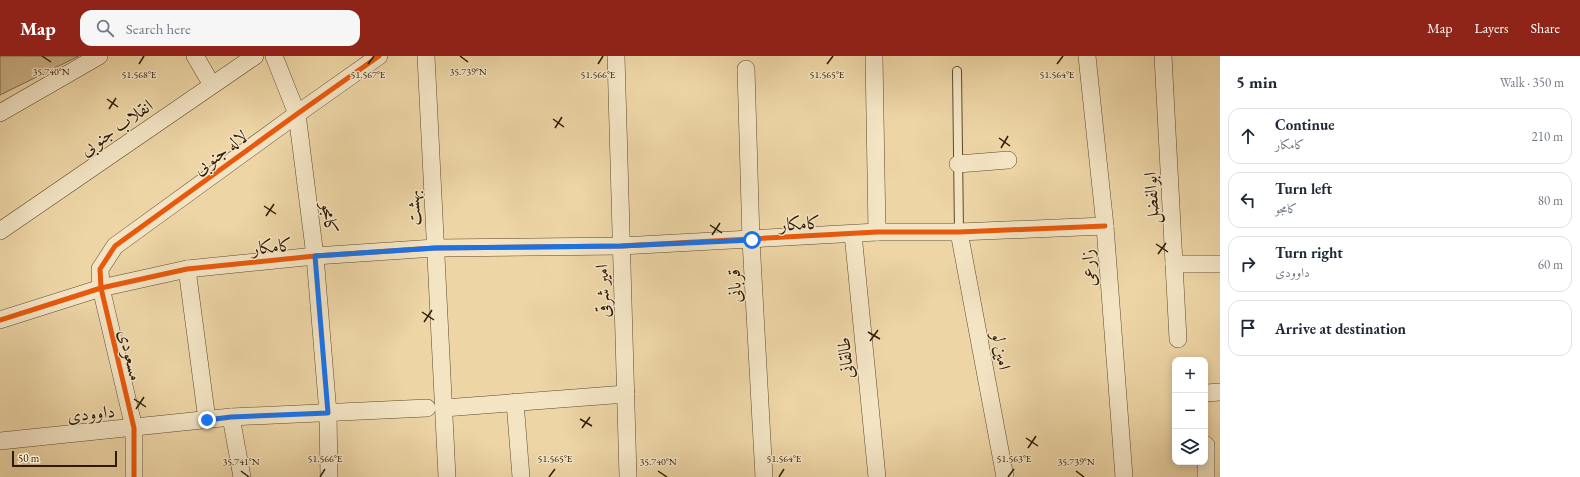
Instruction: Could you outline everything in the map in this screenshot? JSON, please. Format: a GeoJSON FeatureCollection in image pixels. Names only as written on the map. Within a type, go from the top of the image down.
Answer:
{"type":"FeatureCollection","features":[{"type":"Feature","properties":{"kind":"street"},"geometry":{"type":"LineString","coordinates":[[0,113],[99,56]]}},
{"type":"Feature","properties":{"kind":"street"},"geometry":{"type":"LineString","coordinates":[[195,56],[212,85]]}},
{"type":"Feature","properties":{"kind":"street","name":"انقلاب جنوبی"},"geometry":{"type":"LineString","coordinates":[[0,231],[254,56]]}},
{"type":"Feature","properties":{"kind":"street","name":"کامجو"},"geometry":{"type":"LineString","coordinates":[[274,56],[297,114],[315,256],[328,413],[329,477]]}},
{"type":"Feature","properties":{"kind":"street","name":"لاله جنوبی"},"geometry":{"type":"LineString","coordinates":[[101,288],[100,269],[115,246],[297,114],[380,56]]}},
{"type":"Feature","properties":{"kind":"street","name":"بهشت"},"geometry":{"type":"LineString","coordinates":[[426,56],[435,248],[436,408],[447,477]]}},
{"type":"Feature","properties":{"kind":"street","name":"امیر شرقی"},"geometry":{"type":"LineString","coordinates":[[616,56],[628,477]]}},
{"type":"Feature","properties":{"kind":"street"},"geometry":{"type":"LineString","coordinates":[[874,56],[877,232]]}},
{"type":"Feature","properties":{"kind":"street","name":"زارعی"},"geometry":{"type":"LineString","coordinates":[[1087,56],[1105,226],[1124,477]]}},
{"type":"Feature","properties":{"kind":"street","name":"ابوالفضل"},"geometry":{"type":"LineString","coordinates":[[1164,56],[1178,339]]}},
{"type":"Feature","properties":{"kind":"street","name":"قربانی"},"geometry":{"type":"LineString","coordinates":[[746,69],[752,240],[764,477]]}},
{"type":"Feature","properties":{"kind":"street"},"geometry":{"type":"LineString","coordinates":[[958,164],[1008,160]]}},
{"type":"Feature","properties":{"kind":"street","name":"کامکار"},"geometry":{"type":"LineString","coordinates":[[0,320],[101,288],[187,269],[315,256],[435,248],[621,246],[877,232],[959,232],[1105,226]]}},
{"type":"Feature","properties":{"kind":"street","name":"امین لو"},"geometry":{"type":"LineString","coordinates":[[959,232],[1004,477]]}},
{"type":"Feature","properties":{"kind":"street","name":"طالقانی"},"geometry":{"type":"LineString","coordinates":[[853,234],[877,477]]}},
{"type":"Feature","properties":{"kind":"street"},"geometry":{"type":"LineString","coordinates":[[1174,264],[1220,264]]}},
{"type":"Feature","properties":{"kind":"street"},"geometry":{"type":"LineString","coordinates":[[187,269],[207,420]]}},
{"type":"Feature","properties":{"kind":"street","name":"مسعودی"},"geometry":{"type":"LineString","coordinates":[[101,288],[134,428],[134,477]]}},
{"type":"Feature","properties":{"kind":"street","name":"داوودی"},"geometry":{"type":"LineString","coordinates":[[0,441],[231,417],[436,408],[626,394]]}},
{"type":"Feature","properties":{"kind":"street"},"geometry":{"type":"LineString","coordinates":[[515,402],[521,477]]}},
{"type":"Feature","properties":{"kind":"street"},"geometry":{"type":"LineString","coordinates":[[231,417],[242,477]]}},
{"type":"Feature","properties":{"kind":"street"},"geometry":{"type":"LineString","coordinates":[[1206,465],[1206,477]]}},
{"type":"Feature","properties":{"kind":"lane"},"geometry":{"type":"LineString","coordinates":[[957,71],[959,232]]}},
{"type":"Feature","properties":{"kind":"shaded area"},"geometry":{"type":"Polygon","coordinates":[[[0,56],[79,56],[0,95],[0,56]]]}},
{"type":"Feature","properties":{"kind":"cycle path"},"geometry":{"type":"LineString","coordinates":[[134,477],[134,428],[101,288],[100,269],[115,246],[379,56]]}},
{"type":"Feature","properties":{"kind":"cycle path"},"geometry":{"type":"LineString","coordinates":[[0,320],[101,288],[187,269],[315,256],[435,248],[621,246],[877,232],[959,232],[1105,226]]}},
{"type":"Feature","properties":{"kind":"route"},"geometry":{"type":"LineString","coordinates":[[207,420],[231,417],[328,413],[315,256],[435,248],[621,246],[752,240]]}}]}
